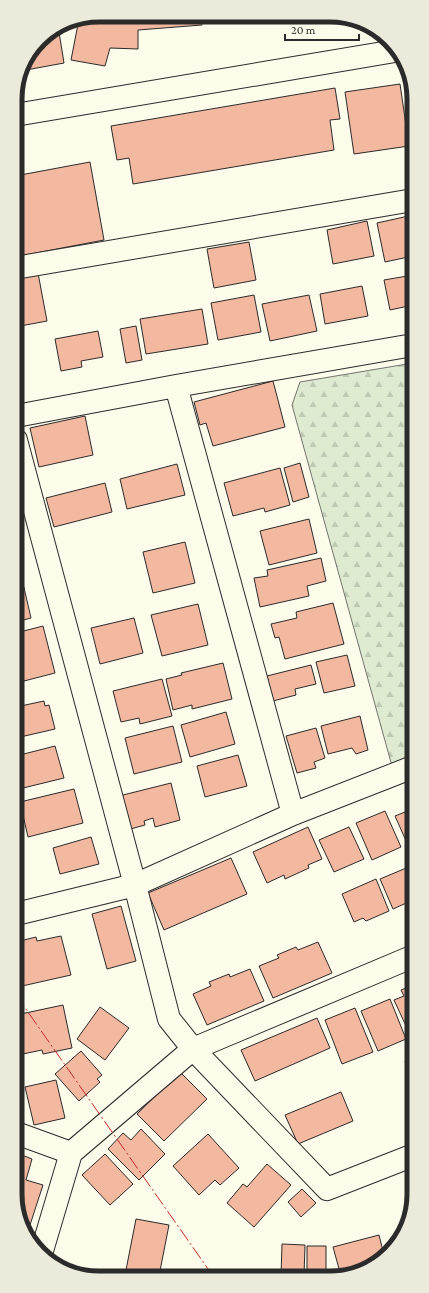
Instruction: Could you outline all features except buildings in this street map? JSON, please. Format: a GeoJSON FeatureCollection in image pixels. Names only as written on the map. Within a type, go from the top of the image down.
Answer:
{"type":"FeatureCollection","features":[{"type":"Feature","properties":{"kind":"street"},"geometry":{"type":"LineString","coordinates":[[22,114],[391,52]]}},
{"type":"Feature","properties":{"kind":"street"},"geometry":{"type":"LineString","coordinates":[[22,267],[407,201]]}},
{"type":"Feature","properties":{"kind":"street"},"geometry":{"type":"LineString","coordinates":[[22,415],[176,386],[407,346]]}},
{"type":"Feature","properties":{"kind":"street"},"geometry":{"type":"LineString","coordinates":[[176,386],[293,814]]}},
{"type":"Feature","properties":{"kind":"street"},"geometry":{"type":"LineString","coordinates":[[22,462],[135,885],[169,1019],[193,1048],[327,1189],[407,1158]]}},
{"type":"Feature","properties":{"kind":"street"},"geometry":{"type":"LineString","coordinates":[[22,913],[135,885],[293,814],[407,769]]}},
{"type":"Feature","properties":{"kind":"street"},"geometry":{"type":"LineString","coordinates":[[43,1246],[71,1153],[193,1048],[407,959]]}},
{"type":"Feature","properties":{"kind":"street"},"geometry":{"type":"LineString","coordinates":[[22,1135],[71,1153]]}},
{"type":"Feature","properties":{"kind":"green space"},"geometry":{"type":"Polygon","coordinates":[[[407,364],[407,759],[392,766],[292,405],[300,382],[407,364]]]}},
{"type":"Feature","properties":{"kind":"power"},"geometry":{"type":"LineString","coordinates":[[22,1004],[209,1271]]}}]}
